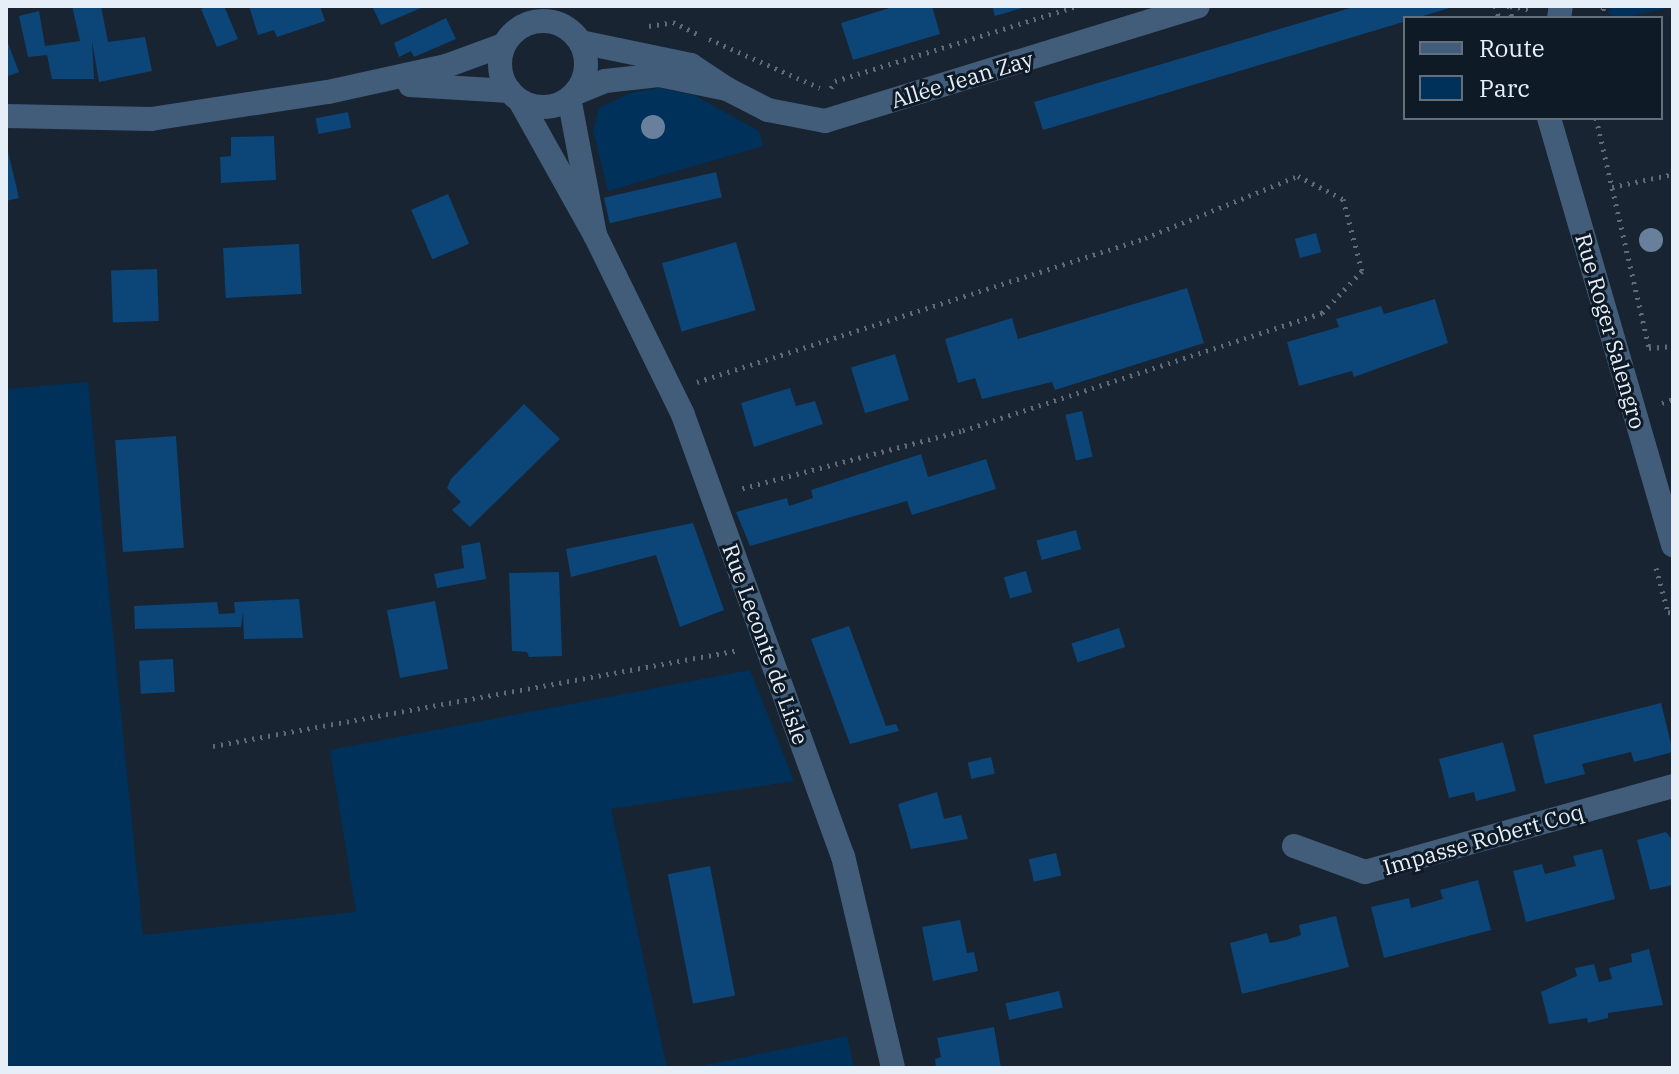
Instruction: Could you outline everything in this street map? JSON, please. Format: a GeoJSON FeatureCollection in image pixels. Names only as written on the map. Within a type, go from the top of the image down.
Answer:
{"type":"FeatureCollection","features":[{"type":"Feature","properties":{"kind":"street"},"geometry":{"type":"LineString","coordinates":[[328,92],[434,83],[515,96],[540,108],[574,95],[587,73],[559,6]]}},
{"type":"Feature","properties":{"kind":"street","name":"Allée Jean Zay"},"geometry":{"type":"LineString","coordinates":[[574,36],[691,65],[727,89],[768,110],[825,121],[1198,6]]}},
{"type":"Feature","properties":{"kind":"street"},"geometry":{"type":"LineString","coordinates":[[6,116],[151,119],[328,92],[446,66],[511,27],[536,21],[557,22],[574,36]]}},
{"type":"Feature","properties":{"kind":"street"},"geometry":{"type":"LineString","coordinates":[[511,27],[499,66],[515,96]]}},
{"type":"Feature","properties":{"kind":"street","name":"Allée Jean Zay"},"geometry":{"type":"LineString","coordinates":[[574,95],[605,81],[659,75],[727,89]]}},
{"type":"Feature","properties":{"kind":"street","name":"Rue Leconte de Lisle"},"geometry":{"type":"LineString","coordinates":[[574,95],[595,235]]}},
{"type":"Feature","properties":{"kind":"street","name":"Rue Leconte de Lisle"},"geometry":{"type":"LineString","coordinates":[[515,96],[595,235],[671,390],[843,856],[893,1068]]}},
{"type":"Feature","properties":{"kind":"street","name":"Rue Roger Salengro"},"geometry":{"type":"LineString","coordinates":[[1550,120],[1673,545]]}},
{"type":"Feature","properties":{"kind":"street","name":"Impasse Robert Coq"},"geometry":{"type":"LineString","coordinates":[[1294,846],[1365,872],[1673,786]]}},
{"type":"Feature","properties":{"kind":"path"},"geometry":{"type":"LineString","coordinates":[[829,91],[835,81],[1078,6]]}},
{"type":"Feature","properties":{"kind":"path"},"geometry":{"type":"LineString","coordinates":[[628,50],[646,26],[673,22],[829,91]]}},
{"type":"Feature","properties":{"kind":"path"},"geometry":{"type":"LineString","coordinates":[[812,96],[841,90]]}},
{"type":"Feature","properties":{"kind":"path"},"geometry":{"type":"LineString","coordinates":[[1596,120],[1649,348],[1673,346]]}},
{"type":"Feature","properties":{"kind":"path"},"geometry":{"type":"LineString","coordinates":[[1612,187],[1673,174]]}},
{"type":"Feature","properties":{"kind":"path"},"geometry":{"type":"LineString","coordinates":[[671,390],[1145,238],[1298,176],[1343,199],[1362,271],[1322,313],[961,431],[712,496]]}},
{"type":"Feature","properties":{"kind":"path"},"geometry":{"type":"LineString","coordinates":[[213,746],[766,645]]}},
{"type":"Feature","properties":{"kind":"green space"},"geometry":{"type":"Polygon","coordinates":[[[1609,6],[1673,6],[1630,16],[1608,14],[1609,6]]]}},
{"type":"Feature","properties":{"kind":"green space"},"geometry":{"type":"Polygon","coordinates":[[[659,88],[694,95],[759,131],[763,146],[608,191],[593,131],[599,108],[630,93],[659,88]]]}},
{"type":"Feature","properties":{"kind":"green space"},"geometry":{"type":"Polygon","coordinates":[[[88,382],[143,935],[356,912],[330,750],[750,670],[794,781],[611,809],[667,1068],[6,1068],[6,389],[88,382]]]}},
{"type":"Feature","properties":{"kind":"green space"},"geometry":{"type":"Polygon","coordinates":[[[847,1036],[854,1068],[691,1068],[847,1036]]]}},
{"type":"Feature","properties":{"kind":"building"},"geometry":{"type":"Polygon","coordinates":[[[72,6],[101,6],[108,42],[145,37],[152,71],[99,82],[92,41],[94,79],[52,79],[47,55],[28,57],[19,16],[39,11],[45,46],[80,41],[72,6]]]}},
{"type":"Feature","properties":{"kind":"building"},"geometry":{"type":"Polygon","coordinates":[[[224,6],[238,39],[217,47],[201,9],[224,6]]]}},
{"type":"Feature","properties":{"kind":"building"},"geometry":{"type":"Polygon","coordinates":[[[249,6],[320,6],[325,21],[277,37],[274,30],[258,35],[249,6]]]}},
{"type":"Feature","properties":{"kind":"building"},"geometry":{"type":"Polygon","coordinates":[[[372,6],[426,6],[381,25],[372,6]]]}},
{"type":"Feature","properties":{"kind":"building"},"geometry":{"type":"Polygon","coordinates":[[[896,6],[932,6],[940,34],[853,60],[841,23],[896,6]]]}},
{"type":"Feature","properties":{"kind":"building"},"geometry":{"type":"Polygon","coordinates":[[[992,6],[1026,6],[1026,7],[995,16],[992,6]]]}},
{"type":"Feature","properties":{"kind":"building"},"geometry":{"type":"Polygon","coordinates":[[[1357,6],[1453,7],[1423,16],[1403,16],[1403,22],[1043,130],[1034,102],[1357,6]]]}},
{"type":"Feature","properties":{"kind":"building"},"geometry":{"type":"Polygon","coordinates":[[[446,18],[456,39],[414,57],[411,51],[399,57],[394,43],[446,18]]]}},
{"type":"Feature","properties":{"kind":"building"},"geometry":{"type":"Polygon","coordinates":[[[6,38],[19,72],[6,77],[6,38]]]}},
{"type":"Feature","properties":{"kind":"building"},"geometry":{"type":"Polygon","coordinates":[[[348,112],[351,128],[319,134],[316,118],[348,112]]]}},
{"type":"Feature","properties":{"kind":"building"},"geometry":{"type":"Polygon","coordinates":[[[274,136],[276,180],[221,183],[220,157],[231,156],[231,137],[274,136]]]}},
{"type":"Feature","properties":{"kind":"building"},"geometry":{"type":"Polygon","coordinates":[[[6,143],[19,198],[6,201],[6,143]]]}},
{"type":"Feature","properties":{"kind":"building"},"geometry":{"type":"Polygon","coordinates":[[[716,172],[722,197],[610,223],[604,198],[716,172]]]}},
{"type":"Feature","properties":{"kind":"building"},"geometry":{"type":"Polygon","coordinates":[[[448,194],[469,244],[432,259],[411,210],[448,194]]]}},
{"type":"Feature","properties":{"kind":"building"},"geometry":{"type":"Polygon","coordinates":[[[1316,233],[1321,252],[1300,258],[1295,239],[1316,233]]]}},
{"type":"Feature","properties":{"kind":"building"},"geometry":{"type":"Polygon","coordinates":[[[736,242],[756,310],[682,331],[662,263],[736,242]]]}},
{"type":"Feature","properties":{"kind":"building"},"geometry":{"type":"Polygon","coordinates":[[[299,244],[302,294],[226,298],[223,248],[299,244]]]}},
{"type":"Feature","properties":{"kind":"building"},"geometry":{"type":"Polygon","coordinates":[[[157,269],[159,321],[113,323],[111,271],[157,269]]]}},
{"type":"Feature","properties":{"kind":"building"},"geometry":{"type":"Polygon","coordinates":[[[1187,288],[1204,343],[1055,390],[1052,382],[982,399],[975,378],[958,383],[945,339],[1012,318],[1018,339],[1187,288]]]}},
{"type":"Feature","properties":{"kind":"building"},"geometry":{"type":"Polygon","coordinates":[[[1435,299],[1448,343],[1354,377],[1352,371],[1299,386],[1287,342],[1339,327],[1336,319],[1381,306],[1384,314],[1435,299]]]}},
{"type":"Feature","properties":{"kind":"building"},"geometry":{"type":"Polygon","coordinates":[[[895,354],[909,400],[865,413],[851,367],[895,354]]]}},
{"type":"Feature","properties":{"kind":"building"},"geometry":{"type":"Polygon","coordinates":[[[790,388],[796,406],[815,401],[823,424],[754,447],[741,403],[790,388]]]}},
{"type":"Feature","properties":{"kind":"building"},"geometry":{"type":"Polygon","coordinates":[[[524,404],[560,439],[470,527],[452,510],[461,502],[447,488],[451,479],[524,404]]]}},
{"type":"Feature","properties":{"kind":"building"},"geometry":{"type":"Polygon","coordinates":[[[1082,411],[1093,457],[1076,461],[1065,415],[1082,411]]]}},
{"type":"Feature","properties":{"kind":"building"},"geometry":{"type":"Polygon","coordinates":[[[176,436],[184,548],[123,552],[115,440],[176,436]]]}},
{"type":"Feature","properties":{"kind":"building"},"geometry":{"type":"Polygon","coordinates":[[[921,454],[928,477],[986,459],[996,489],[912,515],[907,501],[750,546],[736,512],[787,498],[789,506],[813,498],[811,490],[921,454]]]}},
{"type":"Feature","properties":{"kind":"building"},"geometry":{"type":"Polygon","coordinates":[[[693,523],[724,610],[680,627],[656,555],[571,577],[566,549],[693,523]]]}},
{"type":"Feature","properties":{"kind":"building"},"geometry":{"type":"Polygon","coordinates":[[[1076,530],[1081,549],[1042,560],[1036,541],[1076,530]]]}},
{"type":"Feature","properties":{"kind":"building"},"geometry":{"type":"Polygon","coordinates":[[[480,542],[486,579],[437,588],[434,574],[464,568],[461,546],[480,542]]]}},
{"type":"Feature","properties":{"kind":"building"},"geometry":{"type":"Polygon","coordinates":[[[1026,571],[1032,592],[1010,598],[1004,577],[1026,571]]]}},
{"type":"Feature","properties":{"kind":"building"},"geometry":{"type":"Polygon","coordinates":[[[559,572],[562,656],[529,657],[527,652],[512,651],[509,573],[559,572]]]}},
{"type":"Feature","properties":{"kind":"building"},"geometry":{"type":"Polygon","coordinates":[[[299,599],[303,638],[244,639],[243,613],[241,627],[135,629],[134,606],[217,602],[219,614],[235,613],[234,602],[299,599]]]}},
{"type":"Feature","properties":{"kind":"building"},"geometry":{"type":"Polygon","coordinates":[[[435,601],[448,669],[400,678],[387,610],[435,601]]]}},
{"type":"Feature","properties":{"kind":"building"},"geometry":{"type":"Polygon","coordinates":[[[849,626],[886,726],[896,724],[899,731],[850,744],[811,639],[849,626]]]}},
{"type":"Feature","properties":{"kind":"building"},"geometry":{"type":"Polygon","coordinates":[[[1119,628],[1125,647],[1078,662],[1071,643],[1119,628]]]}},
{"type":"Feature","properties":{"kind":"building"},"geometry":{"type":"Polygon","coordinates":[[[173,659],[175,692],[141,694],[139,661],[173,659]]]}},
{"type":"Feature","properties":{"kind":"building"},"geometry":{"type":"Polygon","coordinates":[[[1661,703],[1673,752],[1634,762],[1631,752],[1582,764],[1585,774],[1545,784],[1533,735],[1661,703]]]}},
{"type":"Feature","properties":{"kind":"building"},"geometry":{"type":"Polygon","coordinates":[[[1503,742],[1516,791],[1476,801],[1474,792],[1449,798],[1439,759],[1503,742]]]}},
{"type":"Feature","properties":{"kind":"building"},"geometry":{"type":"Polygon","coordinates":[[[991,757],[995,774],[971,779],[968,762],[991,757]]]}},
{"type":"Feature","properties":{"kind":"building"},"geometry":{"type":"Polygon","coordinates":[[[937,792],[944,819],[961,815],[968,839],[911,849],[898,804],[937,792]]]}},
{"type":"Feature","properties":{"kind":"building"},"geometry":{"type":"Polygon","coordinates":[[[1666,832],[1673,841],[1673,885],[1650,890],[1637,840],[1666,832]]]}},
{"type":"Feature","properties":{"kind":"building"},"geometry":{"type":"Polygon","coordinates":[[[1602,849],[1615,899],[1526,922],[1513,871],[1542,864],[1545,874],[1576,866],[1573,856],[1602,849]]]}},
{"type":"Feature","properties":{"kind":"building"},"geometry":{"type":"Polygon","coordinates":[[[1056,853],[1061,875],[1034,882],[1029,859],[1056,853]]]}},
{"type":"Feature","properties":{"kind":"building"},"geometry":{"type":"Polygon","coordinates":[[[710,866],[735,996],[693,1004],[668,874],[710,866]]]}},
{"type":"Feature","properties":{"kind":"building"},"geometry":{"type":"Polygon","coordinates":[[[1478,880],[1491,930],[1384,958],[1371,907],[1409,898],[1411,908],[1443,899],[1440,890],[1478,880]]]}},
{"type":"Feature","properties":{"kind":"building"},"geometry":{"type":"Polygon","coordinates":[[[1336,916],[1349,967],[1242,994],[1230,943],[1267,933],[1270,943],[1286,940],[1301,935],[1299,925],[1336,916]]]}},
{"type":"Feature","properties":{"kind":"building"},"geometry":{"type":"Polygon","coordinates":[[[960,920],[967,953],[974,952],[978,971],[933,981],[922,927],[960,920]]]}},
{"type":"Feature","properties":{"kind":"building"},"geometry":{"type":"Polygon","coordinates":[[[1649,949],[1663,1005],[1608,1013],[1608,1018],[1588,1023],[1587,1018],[1549,1024],[1541,992],[1577,976],[1575,968],[1594,964],[1599,982],[1612,979],[1609,968],[1632,962],[1631,954],[1649,949]]]}},
{"type":"Feature","properties":{"kind":"building"},"geometry":{"type":"Polygon","coordinates":[[[1059,991],[1063,1008],[1009,1020],[1005,1003],[1059,991]]]}},
{"type":"Feature","properties":{"kind":"building"},"geometry":{"type":"Polygon","coordinates":[[[994,1027],[1001,1068],[936,1068],[935,1059],[941,1057],[937,1038],[994,1027]]]}}]}
